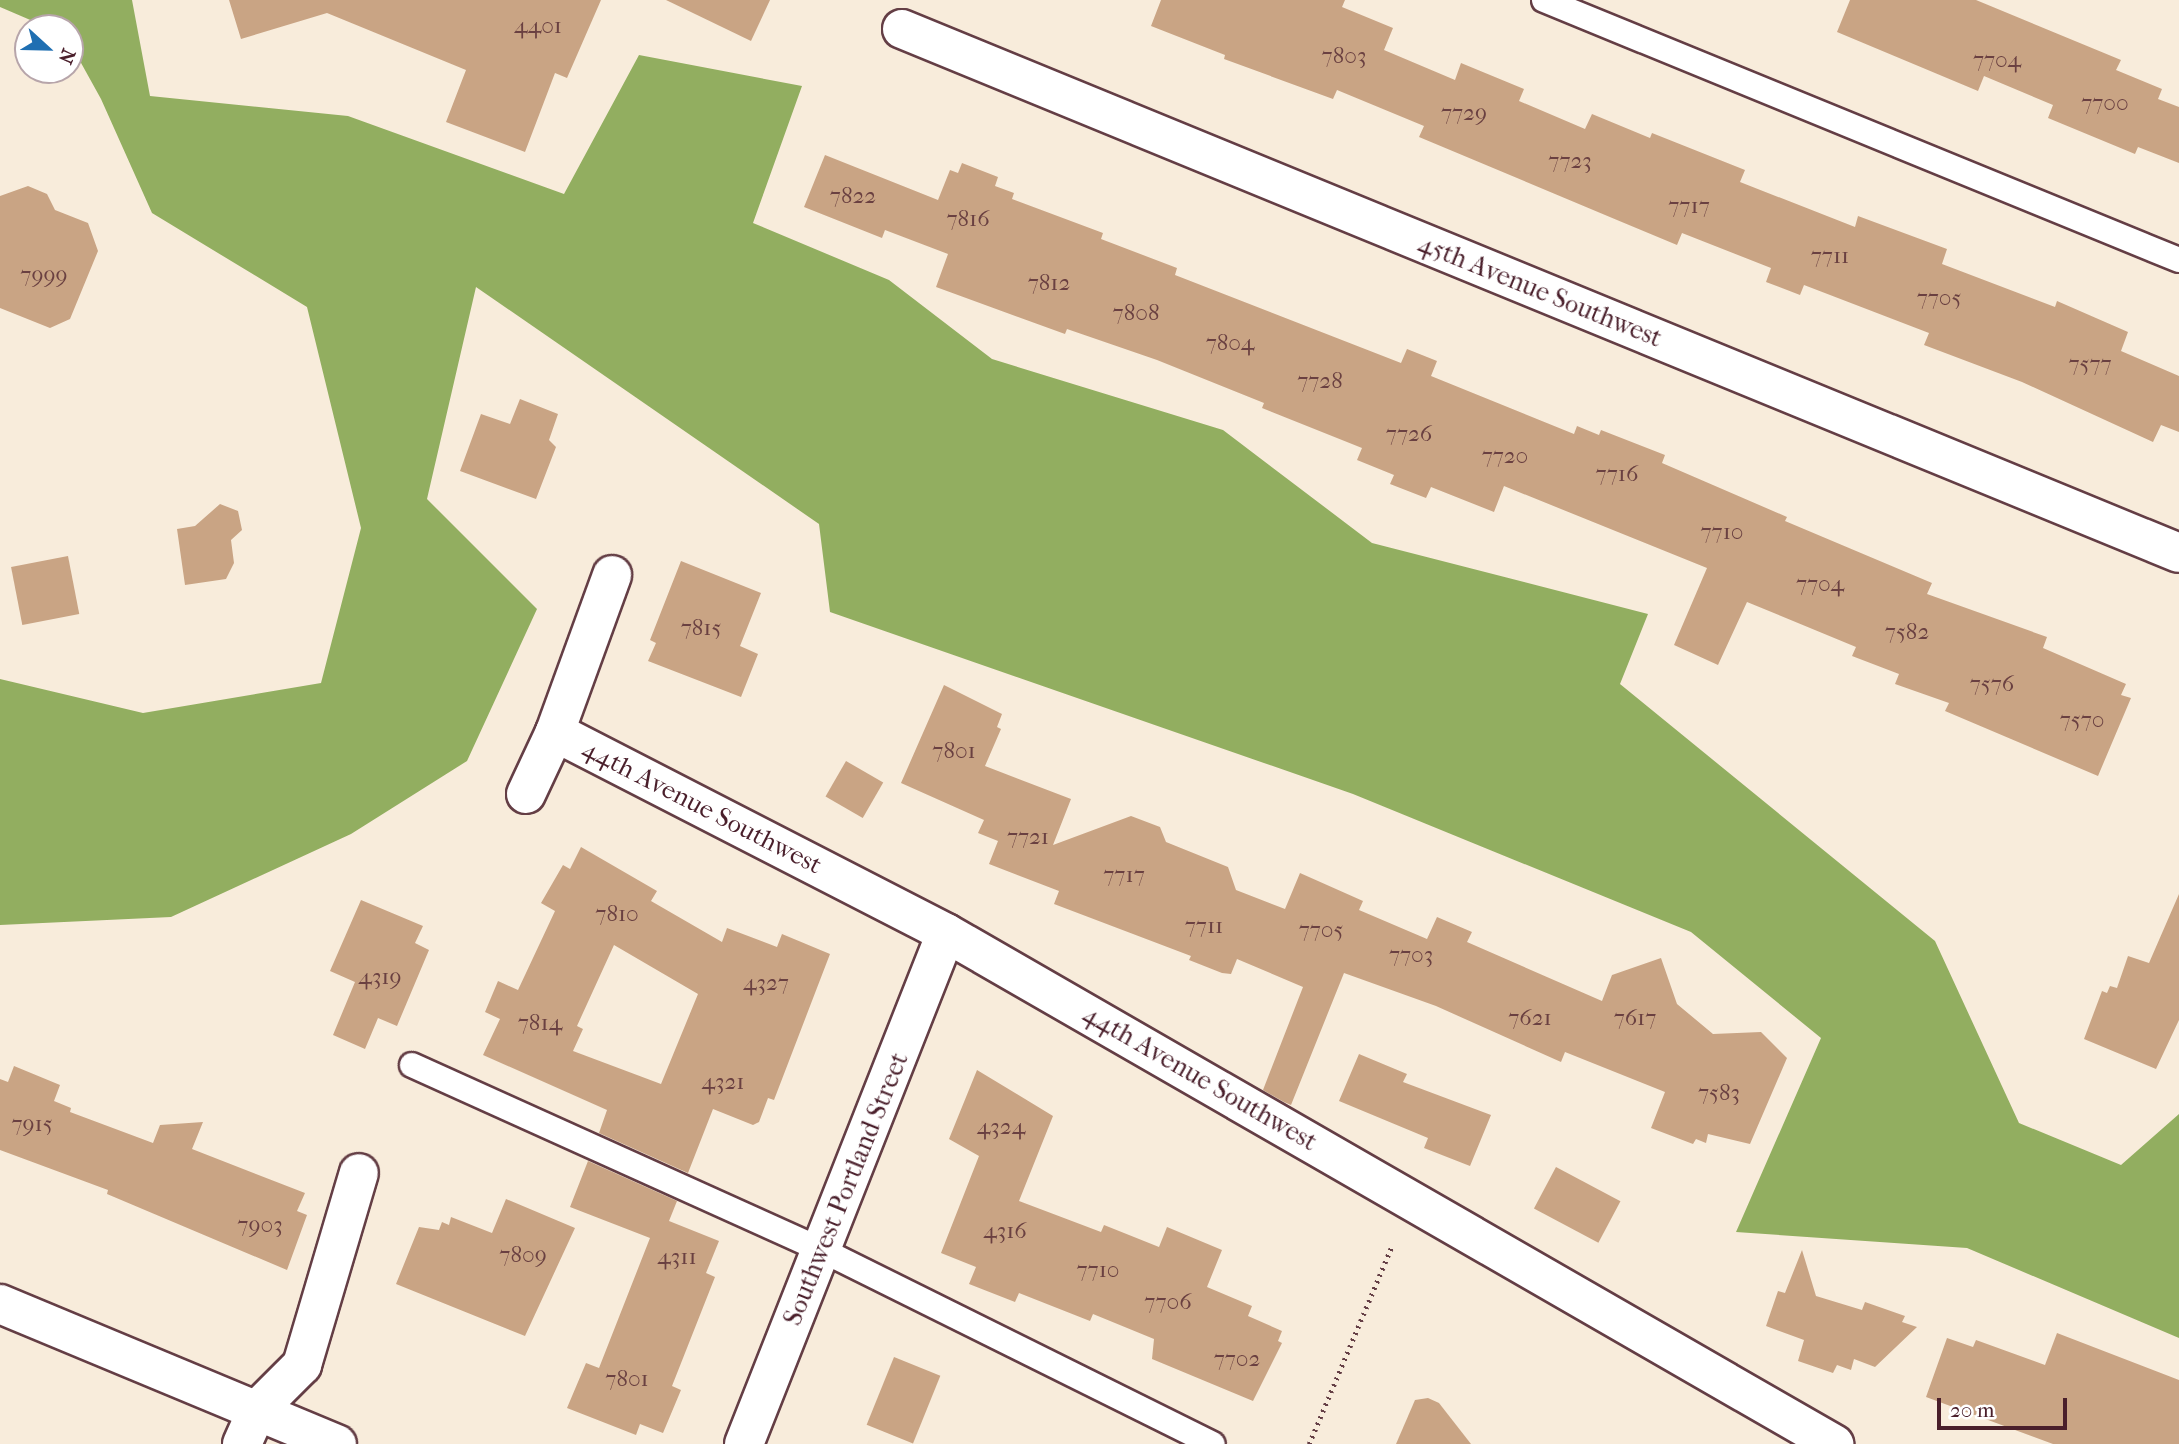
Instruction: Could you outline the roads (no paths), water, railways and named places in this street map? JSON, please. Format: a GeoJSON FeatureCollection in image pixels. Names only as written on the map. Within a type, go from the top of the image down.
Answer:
{"type":"FeatureCollection","features":[{"type":"Feature","properties":{"kind":"street","name":"45th Avenue Southwest"},"geometry":{"type":"LineString","coordinates":[[902,29],[2179,553]]}},
{"type":"Feature","properties":{"kind":"street"},"geometry":{"type":"LineString","coordinates":[[526,794],[555,732],[612,575]]}},
{"type":"Feature","properties":{"kind":"street","name":"44th Avenue Southwest"},"geometry":{"type":"LineString","coordinates":[[555,732],[946,933],[1834,1444]]}},
{"type":"Feature","properties":{"kind":"street","name":"Southwest Portland Street"},"geometry":{"type":"LineString","coordinates":[[744,1444],[946,933]]}},
{"type":"Feature","properties":{"kind":"street"},"geometry":{"type":"LineString","coordinates":[[250,1427],[302,1365],[359,1173]]}},
{"type":"Feature","properties":{"kind":"street"},"geometry":{"type":"LineString","coordinates":[[0,1304],[250,1427],[337,1444]]}},
{"type":"Feature","properties":{"kind":"lane"},"geometry":{"type":"LineString","coordinates":[[1544,0],[2179,260]]}},
{"type":"Feature","properties":{"kind":"lane"},"geometry":{"type":"LineString","coordinates":[[412,1065],[822,1250],[1212,1444]]}}]}
